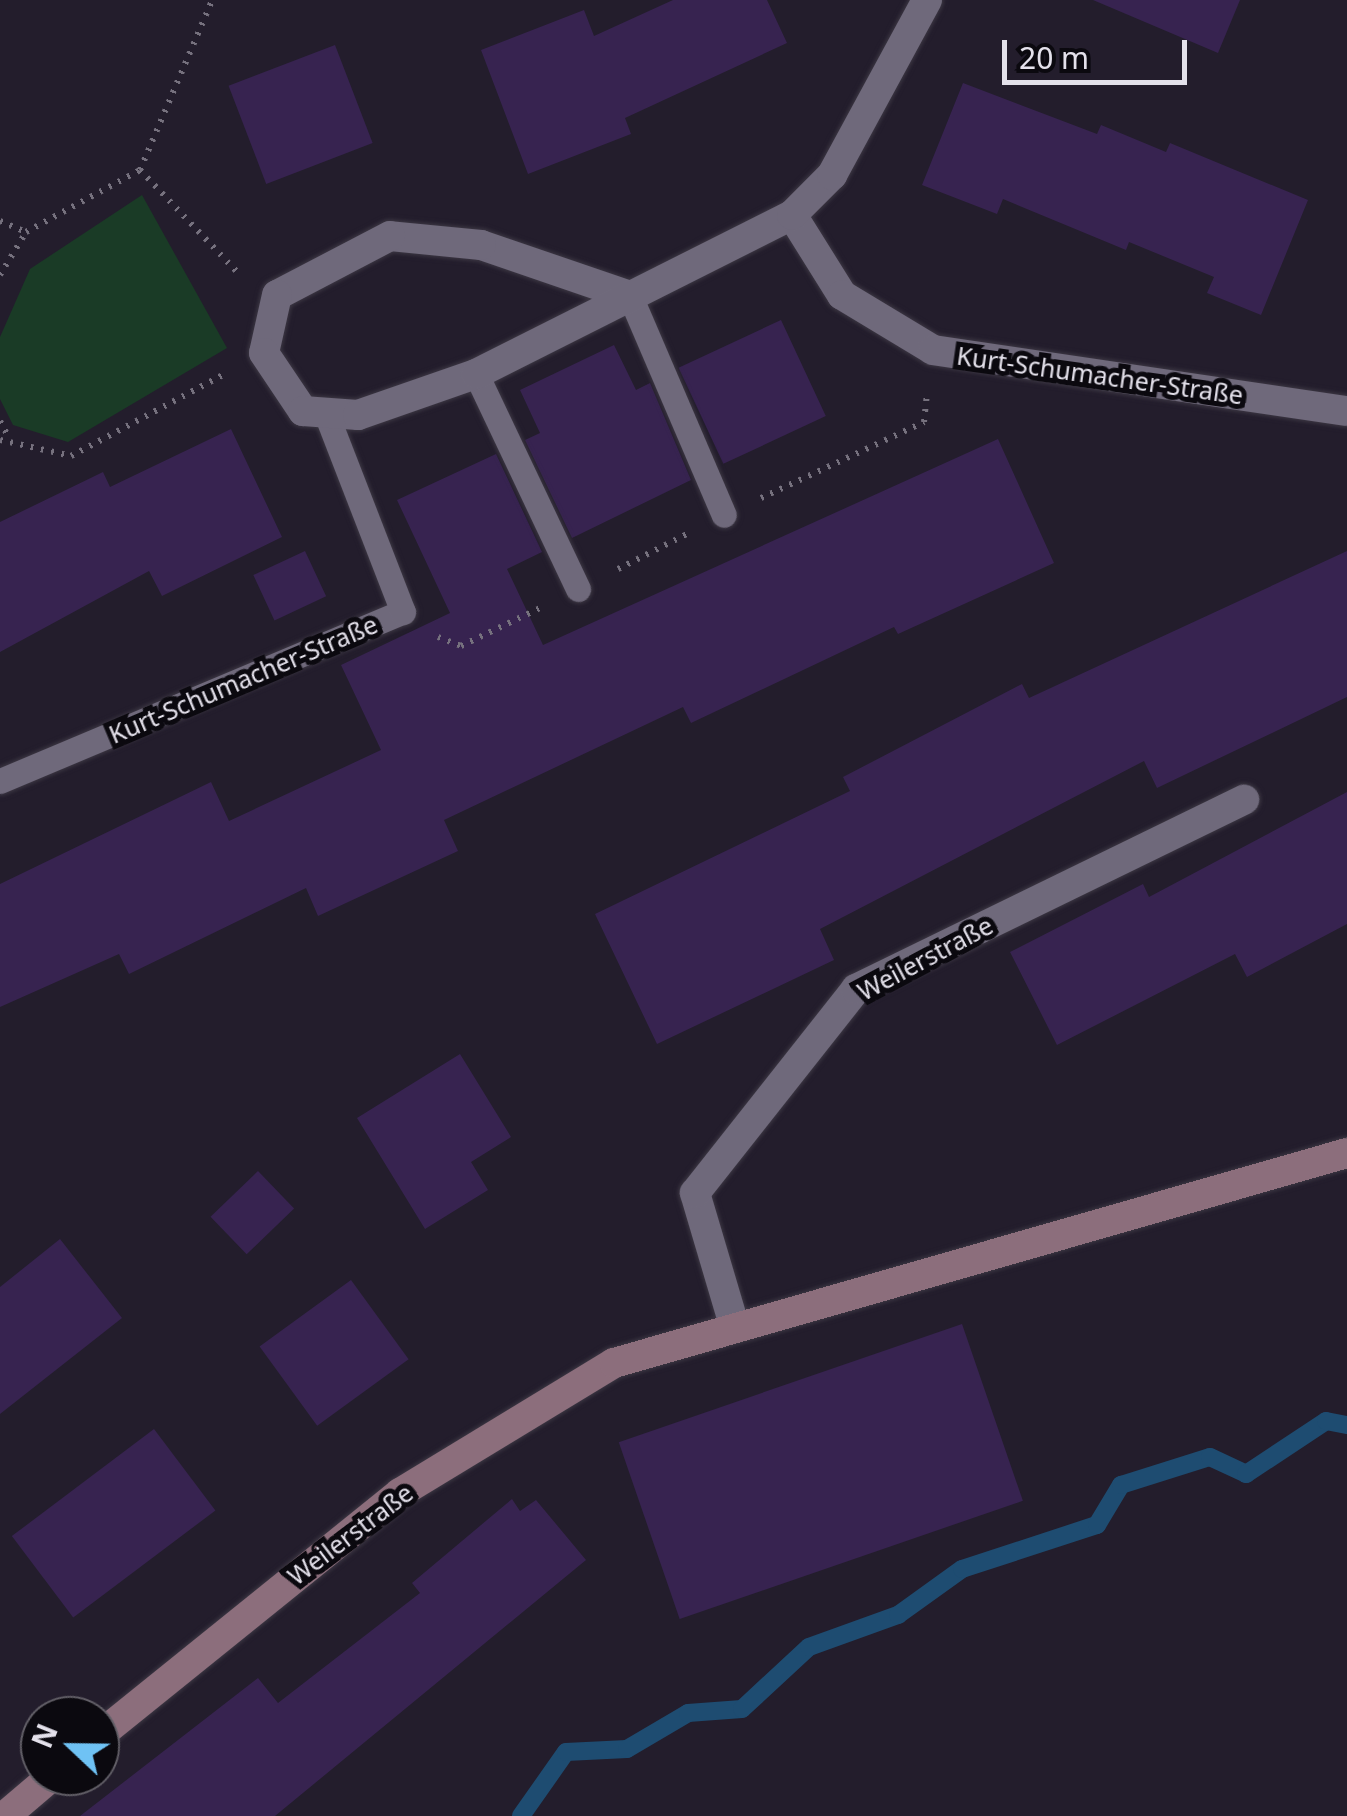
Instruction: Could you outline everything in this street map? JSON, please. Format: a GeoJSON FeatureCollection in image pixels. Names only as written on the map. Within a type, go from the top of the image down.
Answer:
{"type":"FeatureCollection","features":[{"type":"Feature","properties":{"kind":"main road","name":"Weilerstraße"},"geometry":{"type":"LineString","coordinates":[[120,1719],[400,1493],[614,1363],[1347,1153]]}},
{"type":"Feature","properties":{"kind":"main road"},"geometry":{"type":"LineString","coordinates":[[5,1816],[28,1796]]}},
{"type":"Feature","properties":{"kind":"street"},"geometry":{"type":"LineString","coordinates":[[630,296],[482,245],[390,236],[277,295],[264,353],[303,411],[326,416],[358,415],[476,374],[792,215],[832,175],[927,0]]}},
{"type":"Feature","properties":{"kind":"street","name":"Kurt-Schumacher-Straße"},"geometry":{"type":"LineString","coordinates":[[792,215],[842,295],[933,350],[1347,412]]}},
{"type":"Feature","properties":{"kind":"street","name":"Weilerstraße"},"geometry":{"type":"LineString","coordinates":[[735,1328],[695,1193],[856,989],[1244,800]]}},
{"type":"Feature","properties":{"kind":"lane"},"geometry":{"type":"LineString","coordinates":[[630,296],[724,515]]}},
{"type":"Feature","properties":{"kind":"lane"},"geometry":{"type":"LineString","coordinates":[[476,374],[578,589]]}},
{"type":"Feature","properties":{"kind":"lane","name":"Kurt-Schumacher-Straße"},"geometry":{"type":"LineString","coordinates":[[0,781],[403,612],[326,416]]}},
{"type":"Feature","properties":{"kind":"path"},"geometry":{"type":"LineString","coordinates":[[0,275],[26,232],[140,170],[212,0]]}},
{"type":"Feature","properties":{"kind":"path"},"geometry":{"type":"LineString","coordinates":[[140,170],[238,274],[277,295]]}},
{"type":"Feature","properties":{"kind":"path"},"geometry":{"type":"LineString","coordinates":[[0,221],[26,232]]}},
{"type":"Feature","properties":{"kind":"path"},"geometry":{"type":"LineString","coordinates":[[0,421],[4,438],[71,456],[264,353]]}},
{"type":"Feature","properties":{"kind":"green space"},"geometry":{"type":"Polygon","coordinates":[[[142,195],[227,348],[68,442],[13,425],[0,399],[0,337],[30,269],[142,195]]]}},
{"type":"Feature","properties":{"kind":"building"},"geometry":{"type":"Polygon","coordinates":[[[673,0],[767,0],[787,43],[625,118],[631,134],[528,174],[481,50],[584,10],[594,36],[673,0]]]}},
{"type":"Feature","properties":{"kind":"building"},"geometry":{"type":"Polygon","coordinates":[[[1093,0],[1240,0],[1218,53],[1093,0]]]}},
{"type":"Feature","properties":{"kind":"building"},"geometry":{"type":"Polygon","coordinates":[[[335,45],[373,143],[266,184],[229,86],[335,45]]]}},
{"type":"Feature","properties":{"kind":"building"},"geometry":{"type":"Polygon","coordinates":[[[963,83],[1097,134],[1101,125],[1166,152],[1170,143],[1308,200],[1261,315],[1207,293],[1214,277],[1129,242],[1126,250],[1003,199],[997,214],[922,185],[963,83]]]}},
{"type":"Feature","properties":{"kind":"building"},"geometry":{"type":"Polygon","coordinates":[[[781,320],[826,416],[723,464],[679,368],[781,320]]]}},
{"type":"Feature","properties":{"kind":"building"},"geometry":{"type":"Polygon","coordinates":[[[614,345],[636,390],[650,383],[691,480],[572,538],[525,440],[540,433],[520,390],[614,345]]]}},
{"type":"Feature","properties":{"kind":"building"},"geometry":{"type":"Polygon","coordinates":[[[231,429],[282,537],[162,596],[149,571],[0,652],[0,522],[103,472],[110,487],[231,429]]]}},
{"type":"Feature","properties":{"kind":"building"},"geometry":{"type":"Polygon","coordinates":[[[998,439],[1054,563],[898,634],[894,627],[691,723],[683,707],[444,820],[458,851],[318,916],[306,888],[129,974],[119,954],[0,1007],[0,884],[211,782],[229,821],[381,750],[341,665],[450,613],[397,500],[496,454],[542,552],[507,569],[543,645],[998,439]]]}},
{"type":"Feature","properties":{"kind":"building"},"geometry":{"type":"Polygon","coordinates":[[[305,551],[326,596],[274,620],[253,575],[305,551]]]}},
{"type":"Feature","properties":{"kind":"building"},"geometry":{"type":"Polygon","coordinates":[[[1347,551],[1347,697],[1157,788],[1144,761],[820,929],[834,960],[657,1044],[595,914],[850,791],[843,777],[1022,684],[1029,698],[1347,551]]]}},
{"type":"Feature","properties":{"kind":"building"},"geometry":{"type":"Polygon","coordinates":[[[1347,792],[1347,924],[1247,977],[1235,954],[1057,1045],[1010,952],[1143,884],[1149,897],[1347,792]]]}},
{"type":"Feature","properties":{"kind":"building"},"geometry":{"type":"Polygon","coordinates":[[[460,1054],[511,1137],[471,1162],[488,1190],[425,1229],[357,1118],[460,1054]]]}},
{"type":"Feature","properties":{"kind":"building"},"geometry":{"type":"Polygon","coordinates":[[[258,1171],[294,1208],[247,1254],[211,1217],[258,1171]]]}},
{"type":"Feature","properties":{"kind":"building"},"geometry":{"type":"Polygon","coordinates":[[[60,1239],[122,1318],[0,1414],[0,1287],[60,1239]]]}},
{"type":"Feature","properties":{"kind":"building"},"geometry":{"type":"Polygon","coordinates":[[[351,1280],[409,1359],[317,1426],[260,1346],[351,1280]]]}},
{"type":"Feature","properties":{"kind":"building"},"geometry":{"type":"Polygon","coordinates":[[[962,1324],[1023,1501],[680,1619],[619,1442],[962,1324]]]}},
{"type":"Feature","properties":{"kind":"building"},"geometry":{"type":"Polygon","coordinates":[[[154,1429],[215,1510],[73,1618],[12,1536],[154,1429]]]}},
{"type":"Feature","properties":{"kind":"building"},"geometry":{"type":"Polygon","coordinates":[[[512,1499],[520,1511],[536,1500],[586,1560],[275,1816],[80,1816],[106,1796],[120,1796],[120,1785],[258,1678],[278,1703],[420,1593],[412,1583],[512,1499]]]}},
{"type":"Feature","properties":{"kind":"waterway"},"geometry":{"type":"LineString","coordinates":[[521,1816],[566,1752],[627,1749],[688,1713],[742,1709],[809,1647],[898,1615],[962,1569],[1097,1525],[1121,1485],[1210,1457],[1246,1474],[1326,1421],[1347,1425]]}}]}
